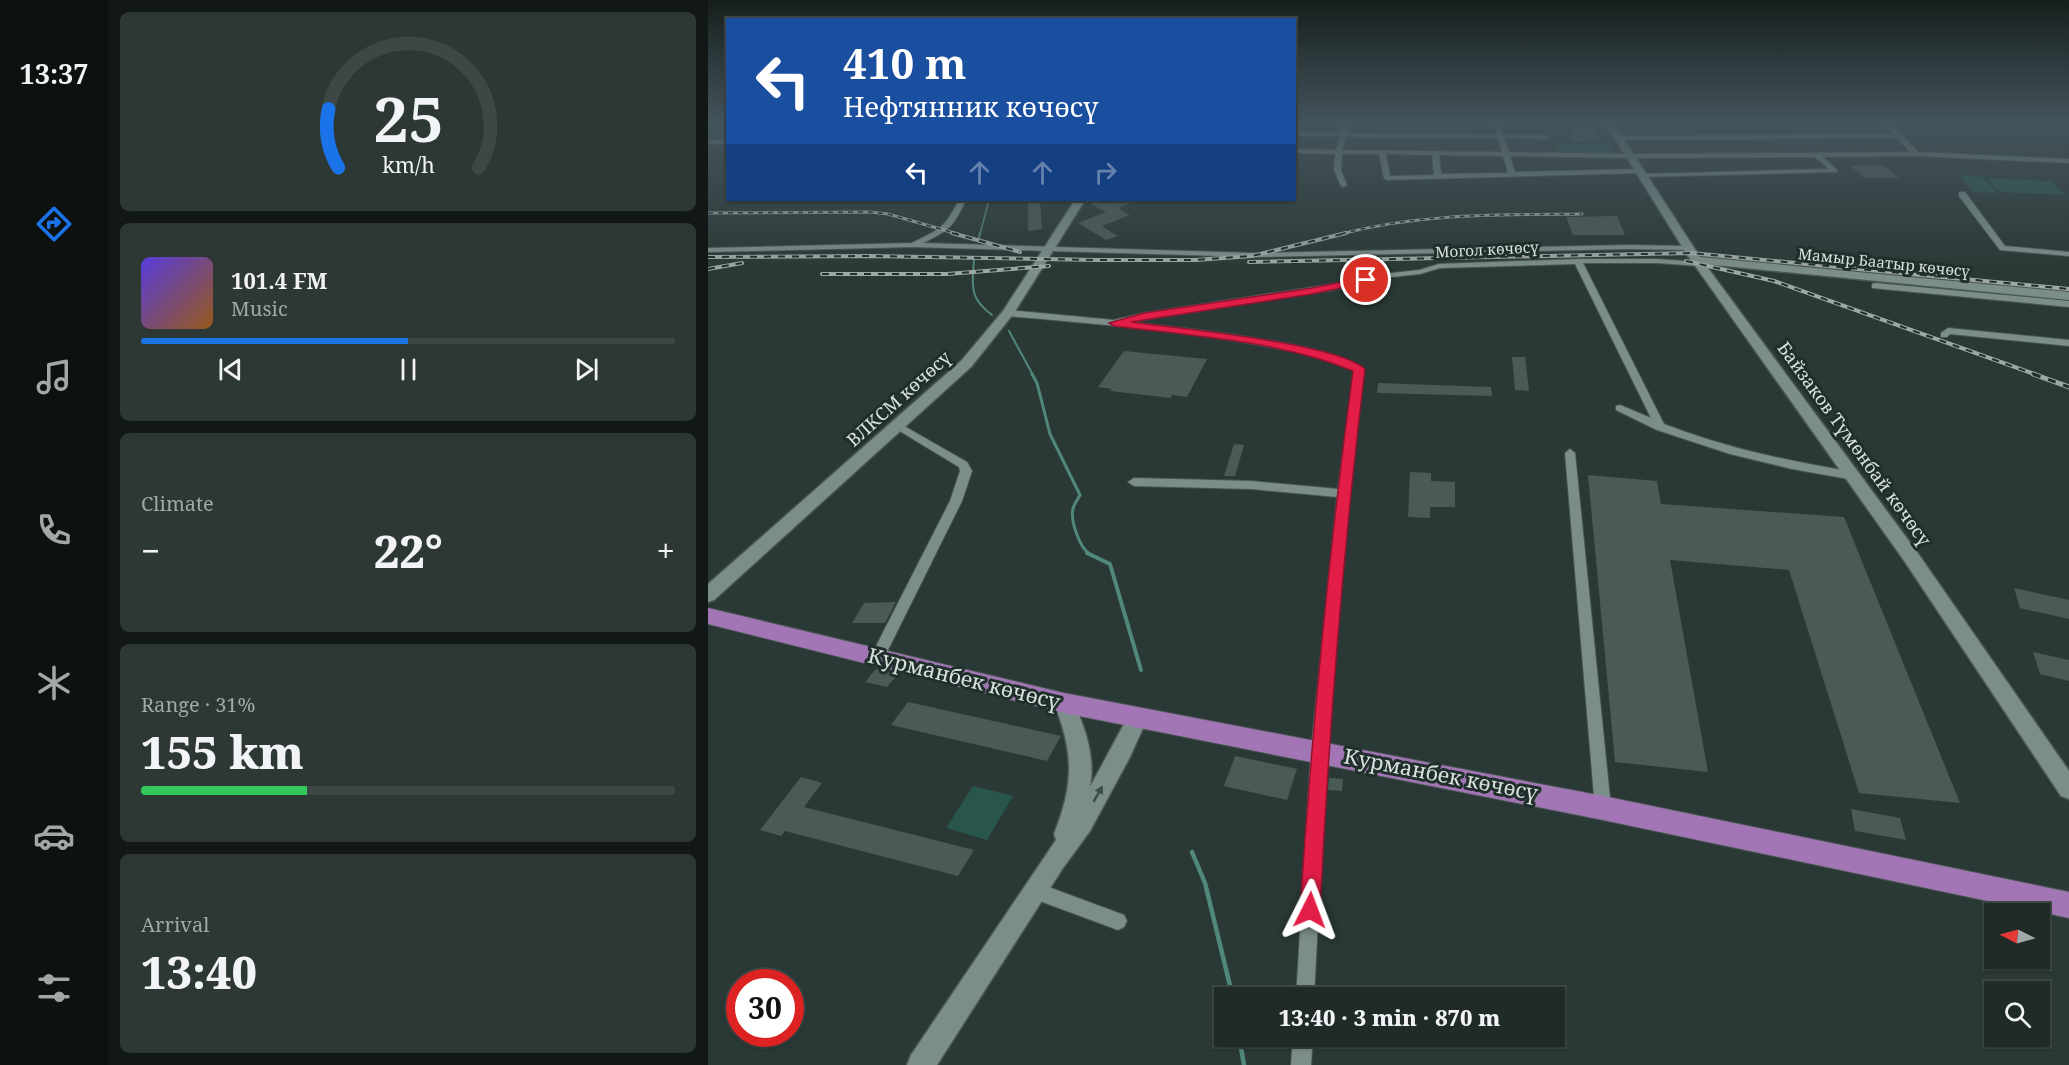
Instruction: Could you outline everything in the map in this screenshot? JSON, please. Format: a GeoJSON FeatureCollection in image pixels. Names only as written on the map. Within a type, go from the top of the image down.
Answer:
{"type":"FeatureCollection","features":[{"type":"Feature","properties":{"kind":"main road","name":"Курманбек көчөсү"},"geometry":{"type":"LineString","coordinates":[[708,616],[1064,703],[1603,807],[2069,905]]}},
{"type":"Feature","properties":{"kind":"street"},"geometry":{"type":"LineString","coordinates":[[1337,171],[1337,176],[1343,185]]}},
{"type":"Feature","properties":{"kind":"street"},"geometry":{"type":"LineString","coordinates":[[1386,171],[1387,178],[1835,171]]}},
{"type":"Feature","properties":{"kind":"street"},"geometry":{"type":"LineString","coordinates":[[1437,171],[1438,177]]}},
{"type":"Feature","properties":{"kind":"street"},"geometry":{"type":"LineString","coordinates":[[1510,171],[1512,176]]}},
{"type":"Feature","properties":{"kind":"street","name":"Байзаков Түмөнбай көчөсү"},"geometry":{"type":"LineString","coordinates":[[1640,173],[1694,257],[1952,615],[2069,789]]}},
{"type":"Feature","properties":{"kind":"street"},"geometry":{"type":"LineString","coordinates":[[1962,194],[2003,248],[2069,254]]}},
{"type":"Feature","properties":{"kind":"street"},"geometry":{"type":"LineString","coordinates":[[913,245],[944,230],[952,221],[962,201]]}},
{"type":"Feature","properties":{"kind":"street","name":"ВЛКСМ көчөсү"},"geometry":{"type":"LineString","coordinates":[[708,595],[966,364],[1008,313],[1047,248],[1079,201]]}},
{"type":"Feature","properties":{"kind":"street"},"geometry":{"type":"LineString","coordinates":[[708,250],[913,245],[1248,255],[1628,247],[1694,257]]}},
{"type":"Feature","properties":{"kind":"street","name":"Могол көчөсү"},"geometry":{"type":"LineString","coordinates":[[1008,313],[1114,323],[1144,316],[1312,291],[1383,276],[1401,276],[1439,266],[1578,261],[1657,261],[1694,257]]}},
{"type":"Feature","properties":{"kind":"street","name":"Мамыр Баатыр көчөсү"},"geometry":{"type":"LineString","coordinates":[[1694,257],[2069,296]]}},
{"type":"Feature","properties":{"kind":"street"},"geometry":{"type":"LineString","coordinates":[[1578,261],[1661,428]]}},
{"type":"Feature","properties":{"kind":"street"},"geometry":{"type":"LineString","coordinates":[[1875,286],[2069,304]]}},
{"type":"Feature","properties":{"kind":"street"},"geometry":{"type":"LineString","coordinates":[[1114,323],[1212,335],[1301,350],[1359,369],[1343,494],[1319,751],[1306,987]]}},
{"type":"Feature","properties":{"kind":"street"},"geometry":{"type":"LineString","coordinates":[[1944,335],[1947,331],[2069,343]]}},
{"type":"Feature","properties":{"kind":"street"},"geometry":{"type":"LineString","coordinates":[[1620,408],[1661,428],[1712,447],[1789,466],[1854,476]]}},
{"type":"Feature","properties":{"kind":"street"},"geometry":{"type":"LineString","coordinates":[[877,658],[956,501],[966,471],[963,465],[897,425]]}},
{"type":"Feature","properties":{"kind":"street"},"geometry":{"type":"LineString","coordinates":[[1570,453],[1603,807]]}},
{"type":"Feature","properties":{"kind":"street"},"geometry":{"type":"LineString","coordinates":[[1134,482],[1251,485],[1343,494]]}},
{"type":"Feature","properties":{"kind":"street"},"geometry":{"type":"LineString","coordinates":[[1055,860],[1080,793],[1082,771],[1081,747],[1064,703]]}},
{"type":"Feature","properties":{"kind":"street"},"geometry":{"type":"LineString","coordinates":[[921,1065],[1055,860],[1082,823],[1123,750],[1138,717]]}},
{"type":"Feature","properties":{"kind":"street"},"geometry":{"type":"LineString","coordinates":[[1035,891],[1118,921]]}},
{"type":"Feature","properties":{"kind":"street"},"geometry":{"type":"LineString","coordinates":[[1301,1065],[1302,1047]]}},
{"type":"Feature","properties":{"kind":"green space"},"geometry":{"type":"Polygon","coordinates":[[[1959,175],[1982,177],[1998,193],[1973,192],[1959,175]]]}},
{"type":"Feature","properties":{"kind":"green space"},"geometry":{"type":"Polygon","coordinates":[[[1986,178],[2050,181],[2067,195],[2000,192],[1986,178]]]}},
{"type":"Feature","properties":{"kind":"green space"},"geometry":{"type":"Polygon","coordinates":[[[973,786],[1013,796],[987,840],[946,828],[973,786]]]}},
{"type":"Feature","properties":{"kind":"building"},"geometry":{"type":"Polygon","coordinates":[[[1855,171],[1890,171],[1899,178],[1864,178],[1855,171]]]}},
{"type":"Feature","properties":{"kind":"building"},"geometry":{"type":"Polygon","coordinates":[[[1028,201],[1040,201],[1042,229],[1028,231],[1028,201]]]}},
{"type":"Feature","properties":{"kind":"building"},"geometry":{"type":"Polygon","coordinates":[[[1099,201],[1136,201],[1118,208],[1130,215],[1102,226],[1118,236],[1106,240],[1078,223],[1106,212],[1091,204],[1099,201]]]}},
{"type":"Feature","properties":{"kind":"building"},"geometry":{"type":"Polygon","coordinates":[[[1617,216],[1625,235],[1573,235],[1566,217],[1617,216]]]}},
{"type":"Feature","properties":{"kind":"building"},"geometry":{"type":"Polygon","coordinates":[[[1124,351],[1207,359],[1187,397],[1172,395],[1171,398],[1110,391],[1112,389],[1098,387],[1124,351]]]}},
{"type":"Feature","properties":{"kind":"building"},"geometry":{"type":"Polygon","coordinates":[[[1512,357],[1525,357],[1529,391],[1515,390],[1512,357]]]}},
{"type":"Feature","properties":{"kind":"building"},"geometry":{"type":"Polygon","coordinates":[[[1378,383],[1491,387],[1492,396],[1377,393],[1378,383]]]}},
{"type":"Feature","properties":{"kind":"building"},"geometry":{"type":"Polygon","coordinates":[[[1234,444],[1244,445],[1235,476],[1224,476],[1234,444]]]}},
{"type":"Feature","properties":{"kind":"building"},"geometry":{"type":"Polygon","coordinates":[[[1410,472],[1431,473],[1431,481],[1455,482],[1455,507],[1430,507],[1430,518],[1408,517],[1410,472]]]}},
{"type":"Feature","properties":{"kind":"building"},"geometry":{"type":"Polygon","coordinates":[[[1588,475],[1657,481],[1661,504],[1844,517],[1960,803],[1859,793],[1789,570],[1670,560],[1708,772],[1615,762],[1588,475]]]}},
{"type":"Feature","properties":{"kind":"building"},"geometry":{"type":"Polygon","coordinates":[[[2014,588],[2069,600],[2069,619],[2020,608],[2014,588]]]}},
{"type":"Feature","properties":{"kind":"building"},"geometry":{"type":"Polygon","coordinates":[[[896,602],[885,623],[852,623],[864,603],[896,602]]]}},
{"type":"Feature","properties":{"kind":"building"},"geometry":{"type":"Polygon","coordinates":[[[2033,652],[2069,660],[2069,681],[2040,674],[2033,652]]]}},
{"type":"Feature","properties":{"kind":"building"},"geometry":{"type":"Polygon","coordinates":[[[876,669],[898,674],[887,687],[865,682],[876,669]]]}},
{"type":"Feature","properties":{"kind":"building"},"geometry":{"type":"Polygon","coordinates":[[[908,702],[1061,736],[1047,761],[891,725],[908,702]]]}},
{"type":"Feature","properties":{"kind":"building"},"geometry":{"type":"Polygon","coordinates":[[[1235,756],[1297,769],[1287,800],[1224,786],[1235,756]]]}},
{"type":"Feature","properties":{"kind":"building"},"geometry":{"type":"Polygon","coordinates":[[[801,777],[822,783],[804,807],[974,850],[958,876],[785,831],[781,836],[760,830],[801,777]]]}},
{"type":"Feature","properties":{"kind":"building"},"geometry":{"type":"Polygon","coordinates":[[[1329,778],[1343,779],[1342,791],[1328,790],[1329,778]]]}},
{"type":"Feature","properties":{"kind":"building"},"geometry":{"type":"Polygon","coordinates":[[[1851,809],[1900,818],[1906,840],[1855,831],[1851,809]]]}},
{"type":"Feature","properties":{"kind":"waterway"},"geometry":{"type":"LineString","coordinates":[[980,234],[989,201]]}},
{"type":"Feature","properties":{"kind":"waterway"},"geometry":{"type":"LineString","coordinates":[[979,238],[980,233]]}},
{"type":"Feature","properties":{"kind":"waterway"},"geometry":{"type":"LineString","coordinates":[[974,260],[974,291],[979,303],[992,315]]}},
{"type":"Feature","properties":{"kind":"waterway"},"geometry":{"type":"LineString","coordinates":[[1009,331],[1033,375]]}},
{"type":"Feature","properties":{"kind":"waterway"},"geometry":{"type":"LineString","coordinates":[[1032,374],[1037,383],[1050,434],[1080,495],[1072,514],[1073,520],[1079,540],[1090,554]]}},
{"type":"Feature","properties":{"kind":"waterway"},"geometry":{"type":"LineString","coordinates":[[1087,553],[1110,564],[1141,670]]}},
{"type":"Feature","properties":{"kind":"waterway"},"geometry":{"type":"LineString","coordinates":[[1192,852],[1205,883],[1230,987]]}},
{"type":"Feature","properties":{"kind":"waterway"},"geometry":{"type":"LineString","coordinates":[[1241,1047],[1244,1065]]}},
{"type":"Feature","properties":{"kind":"railway"},"geometry":{"type":"LineString","coordinates":[[708,213],[869,212],[888,214],[958,234]]}},
{"type":"Feature","properties":{"kind":"railway"},"geometry":{"type":"LineString","coordinates":[[1341,234],[1401,222],[1461,216],[1582,214]]}},
{"type":"Feature","properties":{"kind":"railway"},"geometry":{"type":"LineString","coordinates":[[952,233],[1020,252]]}},
{"type":"Feature","properties":{"kind":"railway"},"geometry":{"type":"LineString","coordinates":[[708,257],[869,256],[1196,260],[1252,256],[1346,233]]}},
{"type":"Feature","properties":{"kind":"railway"},"geometry":{"type":"LineString","coordinates":[[1249,262],[1691,253],[2069,289]]}},
{"type":"Feature","properties":{"kind":"railway"},"geometry":{"type":"LineString","coordinates":[[1686,261],[1774,281],[2037,375]]}},
{"type":"Feature","properties":{"kind":"railway"},"geometry":{"type":"LineString","coordinates":[[708,269],[742,263]]}},
{"type":"Feature","properties":{"kind":"railway"},"geometry":{"type":"LineString","coordinates":[[822,274],[947,274],[1049,266]]}},
{"type":"Feature","properties":{"kind":"railway"},"geometry":{"type":"LineString","coordinates":[[2033,374],[2069,387]]}},
{"type":"Feature","properties":{"kind":"route"},"geometry":{"type":"LineString","coordinates":[[1310,910],[1319,751],[1343,494],[1359,369],[1301,350],[1212,335],[1114,323],[1144,316],[1312,291],[1366,280]]}}]}
